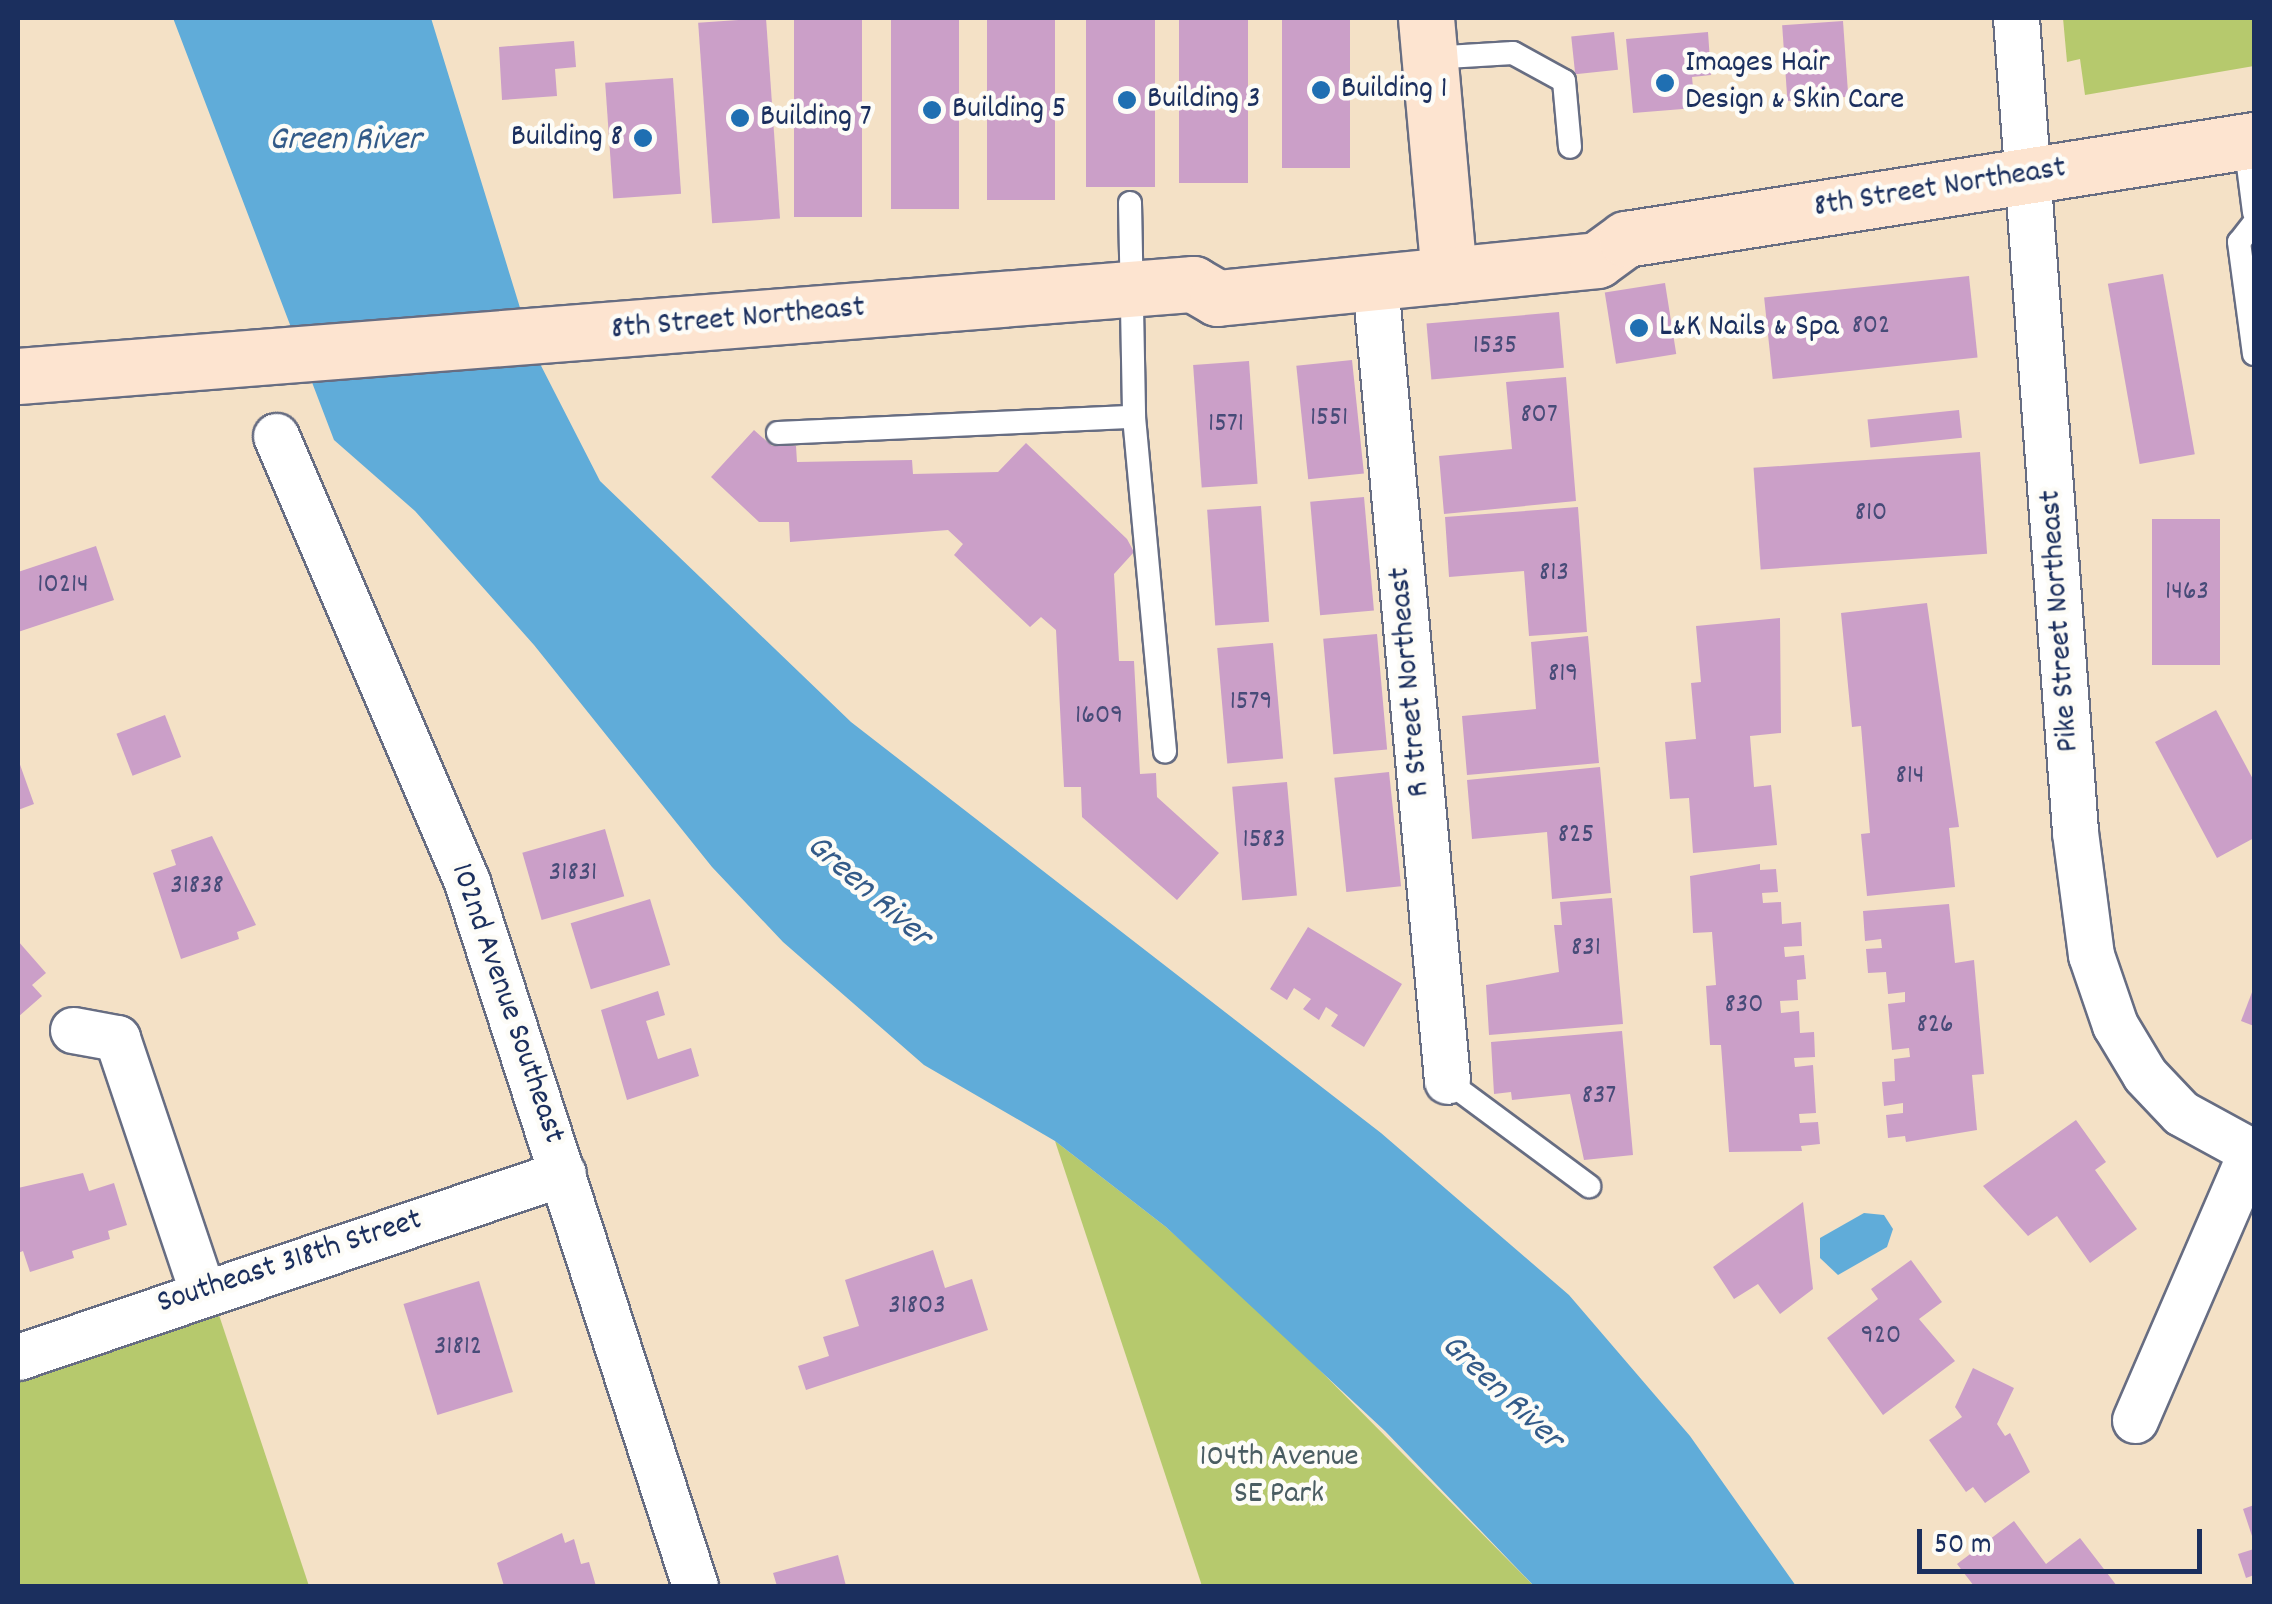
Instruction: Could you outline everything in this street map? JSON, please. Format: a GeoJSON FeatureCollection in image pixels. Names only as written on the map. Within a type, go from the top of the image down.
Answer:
{"type":"FeatureCollection","features":[{"type":"Feature","properties":{"kind":"main road"},"geometry":{"type":"LineString","coordinates":[[1428,38],[1448,258]]}},
{"type":"Feature","properties":{"kind":"main road","name":"8th Street Northeast"},"geometry":{"type":"LineString","coordinates":[[1193,284],[1210,266],[1448,258],[1597,260],[1626,239],[2250,141]]}},
{"type":"Feature","properties":{"kind":"main road","name":"8th Street Northeast"},"geometry":{"type":"LineString","coordinates":[[18,376],[1193,284],[1218,298],[1375,283],[1448,258]]}},
{"type":"Feature","properties":{"kind":"street","name":"Pike Street Northeast"},"geometry":{"type":"LineString","coordinates":[[2016,18],[2031,174],[2075,832],[2091,955],[2114,1025],[2145,1075],[2181,1113],[2253,1153]]}},
{"type":"Feature","properties":{"kind":"street","name":"R Street Northeast"},"geometry":{"type":"LineString","coordinates":[[1375,283],[1447,1080]]}},
{"type":"Feature","properties":{"kind":"street","name":"102nd Avenue Southeast"},"geometry":{"type":"LineString","coordinates":[[276,436],[467,882],[695,1586]]}},
{"type":"Feature","properties":{"kind":"street"},"geometry":{"type":"LineString","coordinates":[[73,1030],[117,1038],[202,1292]]}},
{"type":"Feature","properties":{"kind":"street"},"geometry":{"type":"LineString","coordinates":[[2134,1420],[2253,1153]]}},
{"type":"Feature","properties":{"kind":"street","name":"Southeast 318th Street"},"geometry":{"type":"LineString","coordinates":[[18,1357],[563,1173]]}},
{"type":"Feature","properties":{"kind":"lane"},"geometry":{"type":"LineString","coordinates":[[1428,38],[1513,53],[1564,82],[1570,148]]}},
{"type":"Feature","properties":{"kind":"lane"},"geometry":{"type":"LineString","coordinates":[[2250,141],[2254,212]]}},
{"type":"Feature","properties":{"kind":"lane"},"geometry":{"type":"LineString","coordinates":[[1130,203],[1134,417],[1166,752]]}},
{"type":"Feature","properties":{"kind":"lane"},"geometry":{"type":"LineString","coordinates":[[2254,223],[2238,242],[2254,354]]}},
{"type":"Feature","properties":{"kind":"lane"},"geometry":{"type":"LineString","coordinates":[[778,433],[1134,417]]}},
{"type":"Feature","properties":{"kind":"lane"},"geometry":{"type":"LineString","coordinates":[[1447,1080],[1590,1186]]}},
{"type":"Feature","properties":{"kind":"green space"},"geometry":{"type":"Polygon","coordinates":[[[2063,18],[2254,18],[2254,66],[2085,95],[2080,59],[2067,62],[2063,18]]]}},
{"type":"Feature","properties":{"kind":"green space","name":"104th Avenue SE Park"},"geometry":{"type":"Polygon","coordinates":[[[1055,1141],[1166,1227],[1274,1324],[1534,1586],[1202,1586],[1055,1141]]]}},
{"type":"Feature","properties":{"kind":"green space"},"geometry":{"type":"Polygon","coordinates":[[[217,1309],[309,1586],[18,1586],[18,1379],[217,1309]]]}},
{"type":"Feature","properties":{"kind":"water","name":"Green River"},"geometry":{"type":"Polygon","coordinates":[[[173,18],[431,18],[533,350],[600,481],[851,722],[1381,1133],[1569,1295],[1690,1436],[1796,1586],[1534,1586],[1385,1431],[1166,1227],[1055,1141],[924,1065],[783,942],[712,867],[534,645],[415,511],[334,440],[173,18]]]}},
{"type":"Feature","properties":{"kind":"water"},"geometry":{"type":"Polygon","coordinates":[[[1864,1213],[1884,1215],[1893,1229],[1887,1247],[1838,1275],[1820,1258],[1820,1238],[1864,1213]]]}},
{"type":"Feature","properties":{"kind":"building","name":"Building 7"},"geometry":{"type":"Polygon","coordinates":[[[766,18],[780,219],[712,223],[698,23],[766,18]]]}},
{"type":"Feature","properties":{"kind":"building"},"geometry":{"type":"Polygon","coordinates":[[[794,18],[862,18],[862,217],[794,217],[794,18]]]}},
{"type":"Feature","properties":{"kind":"building","name":"Building 5"},"geometry":{"type":"Polygon","coordinates":[[[891,18],[959,18],[959,209],[891,209],[891,18]]]}},
{"type":"Feature","properties":{"kind":"building"},"geometry":{"type":"Polygon","coordinates":[[[987,18],[1055,18],[1055,200],[987,200],[987,18]]]}},
{"type":"Feature","properties":{"kind":"building","name":"Building 3"},"geometry":{"type":"Polygon","coordinates":[[[1086,18],[1155,18],[1155,187],[1086,187],[1086,18]]]}},
{"type":"Feature","properties":{"kind":"building"},"geometry":{"type":"Polygon","coordinates":[[[1179,18],[1248,18],[1248,183],[1179,183],[1179,18]]]}},
{"type":"Feature","properties":{"kind":"building","name":"Building 1"},"geometry":{"type":"Polygon","coordinates":[[[1282,18],[1350,18],[1350,168],[1282,168],[1282,18]]]}},
{"type":"Feature","properties":{"kind":"building"},"geometry":{"type":"Polygon","coordinates":[[[1843,21],[1848,97],[1787,101],[1782,25],[1843,21]]]}},
{"type":"Feature","properties":{"kind":"building"},"geometry":{"type":"Polygon","coordinates":[[[1614,32],[1618,70],[1575,74],[1571,36],[1614,32]]]}},
{"type":"Feature","properties":{"kind":"building"},"geometry":{"type":"Polygon","coordinates":[[[1708,32],[1711,75],[1692,77],[1695,108],[1633,113],[1626,39],[1708,32]]]}},
{"type":"Feature","properties":{"kind":"building"},"geometry":{"type":"Polygon","coordinates":[[[574,41],[576,67],[555,69],[557,96],[502,100],[499,47],[574,41]]]}},
{"type":"Feature","properties":{"kind":"building","name":"Building 8"},"geometry":{"type":"Polygon","coordinates":[[[673,78],[681,194],[613,198],[605,83],[673,78]]]}},
{"type":"Feature","properties":{"kind":"building"},"geometry":{"type":"Polygon","coordinates":[[[2163,274],[2195,454],[2140,464],[2108,284],[2163,274]]]}},
{"type":"Feature","properties":{"kind":"building"},"geometry":{"type":"Polygon","coordinates":[[[1969,276],[1978,358],[1773,379],[1764,298],[1969,276]]]}},
{"type":"Feature","properties":{"kind":"building"},"geometry":{"type":"Polygon","coordinates":[[[1665,283],[1676,354],[1616,364],[1605,293],[1665,283]]]}},
{"type":"Feature","properties":{"kind":"building"},"geometry":{"type":"Polygon","coordinates":[[[1559,312],[1564,368],[1431,379],[1427,324],[1559,312]]]}},
{"type":"Feature","properties":{"kind":"building"},"geometry":{"type":"Polygon","coordinates":[[[1352,360],[1364,473],[1308,479],[1296,366],[1352,360]]]}},
{"type":"Feature","properties":{"kind":"building"},"geometry":{"type":"Polygon","coordinates":[[[1249,361],[1258,484],[1202,488],[1193,365],[1249,361]]]}},
{"type":"Feature","properties":{"kind":"building"},"geometry":{"type":"Polygon","coordinates":[[[1566,377],[1576,501],[1444,514],[1439,456],[1512,449],[1506,382],[1566,377]]]}},
{"type":"Feature","properties":{"kind":"building"},"geometry":{"type":"Polygon","coordinates":[[[1959,410],[1962,438],[1870,447],[1868,420],[1959,410]]]}},
{"type":"Feature","properties":{"kind":"building"},"geometry":{"type":"Polygon","coordinates":[[[754,430],[772,446],[796,446],[797,462],[912,460],[913,474],[998,472],[1026,443],[1127,539],[1134,552],[1114,574],[1119,661],[1134,661],[1140,774],[1156,773],[1157,797],[1219,853],[1177,900],[1082,817],[1081,787],[1064,787],[1056,630],[1041,617],[1030,627],[954,555],[963,544],[948,530],[790,542],[789,522],[759,522],[711,477],[754,430]]]}},
{"type":"Feature","properties":{"kind":"building"},"geometry":{"type":"Polygon","coordinates":[[[1980,452],[1987,554],[1761,570],[1754,468],[1980,452]]]}},
{"type":"Feature","properties":{"kind":"building"},"geometry":{"type":"Polygon","coordinates":[[[1364,497],[1374,611],[1320,615],[1310,502],[1364,497]]]}},
{"type":"Feature","properties":{"kind":"building"},"geometry":{"type":"Polygon","coordinates":[[[1261,506],[1269,622],[1215,625],[1207,510],[1261,506]]]}},
{"type":"Feature","properties":{"kind":"building"},"geometry":{"type":"Polygon","coordinates":[[[1578,507],[1587,632],[1529,636],[1524,571],[1449,577],[1445,517],[1578,507]]]}},
{"type":"Feature","properties":{"kind":"building"},"geometry":{"type":"Polygon","coordinates":[[[2152,519],[2220,519],[2220,665],[2152,665],[2152,519]]]}},
{"type":"Feature","properties":{"kind":"building"},"geometry":{"type":"Polygon","coordinates":[[[96,546],[114,600],[18,632],[18,572],[96,546]]]}},
{"type":"Feature","properties":{"kind":"building"},"geometry":{"type":"Polygon","coordinates":[[[1927,603],[1959,827],[1949,828],[1955,887],[1867,896],[1861,834],[1870,833],[1861,726],[1852,727],[1841,613],[1927,603]]]}},
{"type":"Feature","properties":{"kind":"building"},"geometry":{"type":"Polygon","coordinates":[[[1780,618],[1781,733],[1750,736],[1754,787],[1771,785],[1777,845],[1693,853],[1689,798],[1670,799],[1665,742],[1696,739],[1691,683],[1701,682],[1696,626],[1780,618]]]}},
{"type":"Feature","properties":{"kind":"building"},"geometry":{"type":"Polygon","coordinates":[[[1377,634],[1387,750],[1333,754],[1323,639],[1377,634]]]}},
{"type":"Feature","properties":{"kind":"building"},"geometry":{"type":"Polygon","coordinates":[[[1588,636],[1599,763],[1467,775],[1462,716],[1536,709],[1531,642],[1588,636]]]}},
{"type":"Feature","properties":{"kind":"building"},"geometry":{"type":"Polygon","coordinates":[[[1273,643],[1283,759],[1227,763],[1217,648],[1273,643]]]}},
{"type":"Feature","properties":{"kind":"building"},"geometry":{"type":"Polygon","coordinates":[[[2216,710],[2254,781],[2254,838],[2217,858],[2155,742],[2216,710]]]}},
{"type":"Feature","properties":{"kind":"building"},"geometry":{"type":"Polygon","coordinates":[[[165,715],[181,757],[133,776],[116,734],[165,715]]]}},
{"type":"Feature","properties":{"kind":"building"},"geometry":{"type":"Polygon","coordinates":[[[18,759],[34,804],[18,810],[18,759]]]}},
{"type":"Feature","properties":{"kind":"building"},"geometry":{"type":"Polygon","coordinates":[[[1600,767],[1611,893],[1552,899],[1547,832],[1472,839],[1467,780],[1600,767]]]}},
{"type":"Feature","properties":{"kind":"building"},"geometry":{"type":"Polygon","coordinates":[[[1389,772],[1401,886],[1346,892],[1334,778],[1389,772]]]}},
{"type":"Feature","properties":{"kind":"building"},"geometry":{"type":"Polygon","coordinates":[[[1287,782],[1297,896],[1242,900],[1232,787],[1287,782]]]}},
{"type":"Feature","properties":{"kind":"building"},"geometry":{"type":"Polygon","coordinates":[[[605,829],[624,896],[542,920],[522,853],[605,829]]]}},
{"type":"Feature","properties":{"kind":"building"},"geometry":{"type":"Polygon","coordinates":[[[212,836],[256,925],[237,932],[239,939],[181,959],[153,873],[176,865],[171,850],[212,836]]]}},
{"type":"Feature","properties":{"kind":"building"},"geometry":{"type":"Polygon","coordinates":[[[1760,864],[1760,870],[1776,869],[1778,892],[1762,893],[1763,903],[1781,902],[1782,924],[1801,922],[1802,946],[1784,947],[1785,957],[1804,955],[1806,979],[1797,980],[1798,1000],[1780,1001],[1781,1013],[1799,1011],[1800,1033],[1814,1032],[1815,1057],[1794,1058],[1795,1067],[1813,1065],[1816,1113],[1799,1114],[1800,1123],[1818,1122],[1820,1144],[1801,1146],[1802,1151],[1729,1152],[1721,1045],[1710,1045],[1706,986],[1716,985],[1712,932],[1693,933],[1690,876],[1760,864]]]}},
{"type":"Feature","properties":{"kind":"building"},"geometry":{"type":"Polygon","coordinates":[[[1612,898],[1623,1024],[1489,1035],[1486,985],[1559,972],[1554,925],[1562,925],[1560,902],[1612,898]]]}},
{"type":"Feature","properties":{"kind":"building"},"geometry":{"type":"Polygon","coordinates":[[[650,899],[670,965],[591,989],[571,923],[650,899]]]}},
{"type":"Feature","properties":{"kind":"building"},"geometry":{"type":"Polygon","coordinates":[[[1949,904],[1955,963],[1974,960],[1984,1074],[1972,1075],[1977,1130],[1906,1142],[1905,1136],[1888,1138],[1886,1115],[1903,1113],[1903,1103],[1884,1106],[1882,1082],[1895,1081],[1894,1059],[1910,1057],[1909,1048],[1892,1050],[1888,1004],[1905,1002],[1905,992],[1888,994],[1886,972],[1868,973],[1866,949],[1882,948],[1881,939],[1865,941],[1863,911],[1949,904]]]}},
{"type":"Feature","properties":{"kind":"building"},"geometry":{"type":"Polygon","coordinates":[[[1308,927],[1402,984],[1364,1047],[1331,1026],[1338,1015],[1326,1007],[1319,1020],[1303,1009],[1311,999],[1294,988],[1287,1000],[1270,989],[1308,927]]]}},
{"type":"Feature","properties":{"kind":"building"},"geometry":{"type":"Polygon","coordinates":[[[18,941],[46,973],[32,985],[42,996],[18,1017],[18,941]]]}},
{"type":"Feature","properties":{"kind":"building"},"geometry":{"type":"Polygon","coordinates":[[[2254,987],[2254,1026],[2241,1021],[2254,987]]]}},
{"type":"Feature","properties":{"kind":"building"},"geometry":{"type":"Polygon","coordinates":[[[658,991],[665,1015],[646,1021],[658,1059],[691,1048],[699,1076],[627,1100],[601,1010],[658,991]]]}},
{"type":"Feature","properties":{"kind":"building"},"geometry":{"type":"Polygon","coordinates":[[[1622,1031],[1633,1155],[1584,1160],[1570,1094],[1512,1100],[1511,1092],[1494,1094],[1491,1042],[1622,1031]]]}},
{"type":"Feature","properties":{"kind":"building"},"geometry":{"type":"Polygon","coordinates":[[[2076,1120],[2106,1162],[2095,1170],[2137,1229],[2090,1263],[2057,1216],[2028,1236],[1983,1186],[2076,1120]]]}},
{"type":"Feature","properties":{"kind":"building"},"geometry":{"type":"Polygon","coordinates":[[[83,1173],[89,1191],[114,1183],[127,1225],[108,1231],[110,1239],[72,1251],[74,1258],[30,1272],[23,1251],[18,1253],[18,1188],[83,1173]]]}},
{"type":"Feature","properties":{"kind":"building"},"geometry":{"type":"Polygon","coordinates":[[[1803,1202],[1813,1289],[1780,1314],[1758,1284],[1734,1299],[1713,1267],[1803,1202]]]}},
{"type":"Feature","properties":{"kind":"building"},"geometry":{"type":"Polygon","coordinates":[[[933,1250],[945,1288],[972,1279],[988,1330],[806,1390],[798,1366],[829,1356],[823,1337],[859,1326],[845,1280],[933,1250]]]}},
{"type":"Feature","properties":{"kind":"building"},"geometry":{"type":"Polygon","coordinates":[[[1911,1260],[1942,1302],[1919,1319],[1955,1361],[1883,1415],[1827,1338],[1878,1299],[1871,1289],[1911,1260]]]}},
{"type":"Feature","properties":{"kind":"building"},"geometry":{"type":"Polygon","coordinates":[[[479,1281],[513,1392],[437,1415],[403,1304],[479,1281]]]}},
{"type":"Feature","properties":{"kind":"building"},"geometry":{"type":"Polygon","coordinates":[[[1973,1368],[2014,1388],[1997,1424],[2005,1436],[2010,1433],[2030,1472],[1985,1503],[1973,1487],[1966,1492],[1929,1440],[1962,1417],[1955,1407],[1973,1368]]]}},
{"type":"Feature","properties":{"kind":"building"},"geometry":{"type":"Polygon","coordinates":[[[2254,1505],[2254,1542],[2243,1509],[2254,1505]]]}},
{"type":"Feature","properties":{"kind":"building"},"geometry":{"type":"Polygon","coordinates":[[[2014,1521],[2046,1564],[2080,1538],[2117,1586],[1974,1586],[1957,1564],[2014,1521]]]}},
{"type":"Feature","properties":{"kind":"building"},"geometry":{"type":"Polygon","coordinates":[[[562,1533],[565,1543],[574,1539],[581,1564],[589,1562],[596,1586],[504,1586],[497,1563],[562,1533]]]}},
{"type":"Feature","properties":{"kind":"building"},"geometry":{"type":"Polygon","coordinates":[[[2254,1549],[2254,1575],[2246,1578],[2238,1554],[2254,1549]]]}},
{"type":"Feature","properties":{"kind":"building"},"geometry":{"type":"Polygon","coordinates":[[[838,1555],[846,1586],[777,1586],[773,1573],[838,1555]]]}},
{"type":"Feature","properties":{"kind":"place","name":"Images Hair Design & Skin Care"},"geometry":{"type":"Point","coordinates":[1665,83]}},
{"type":"Feature","properties":{"kind":"place","name":"Building 1"},"geometry":{"type":"Point","coordinates":[1321,90]}},
{"type":"Feature","properties":{"kind":"place","name":"Building 3"},"geometry":{"type":"Point","coordinates":[1127,100]}},
{"type":"Feature","properties":{"kind":"place","name":"Building 5"},"geometry":{"type":"Point","coordinates":[932,110]}},
{"type":"Feature","properties":{"kind":"place","name":"Building 7"},"geometry":{"type":"Point","coordinates":[740,118]}},
{"type":"Feature","properties":{"kind":"place","name":"Building 8"},"geometry":{"type":"Point","coordinates":[643,138]}},
{"type":"Feature","properties":{"kind":"place","name":"L&K Nails & Spa"},"geometry":{"type":"Point","coordinates":[1639,328]}}]}
